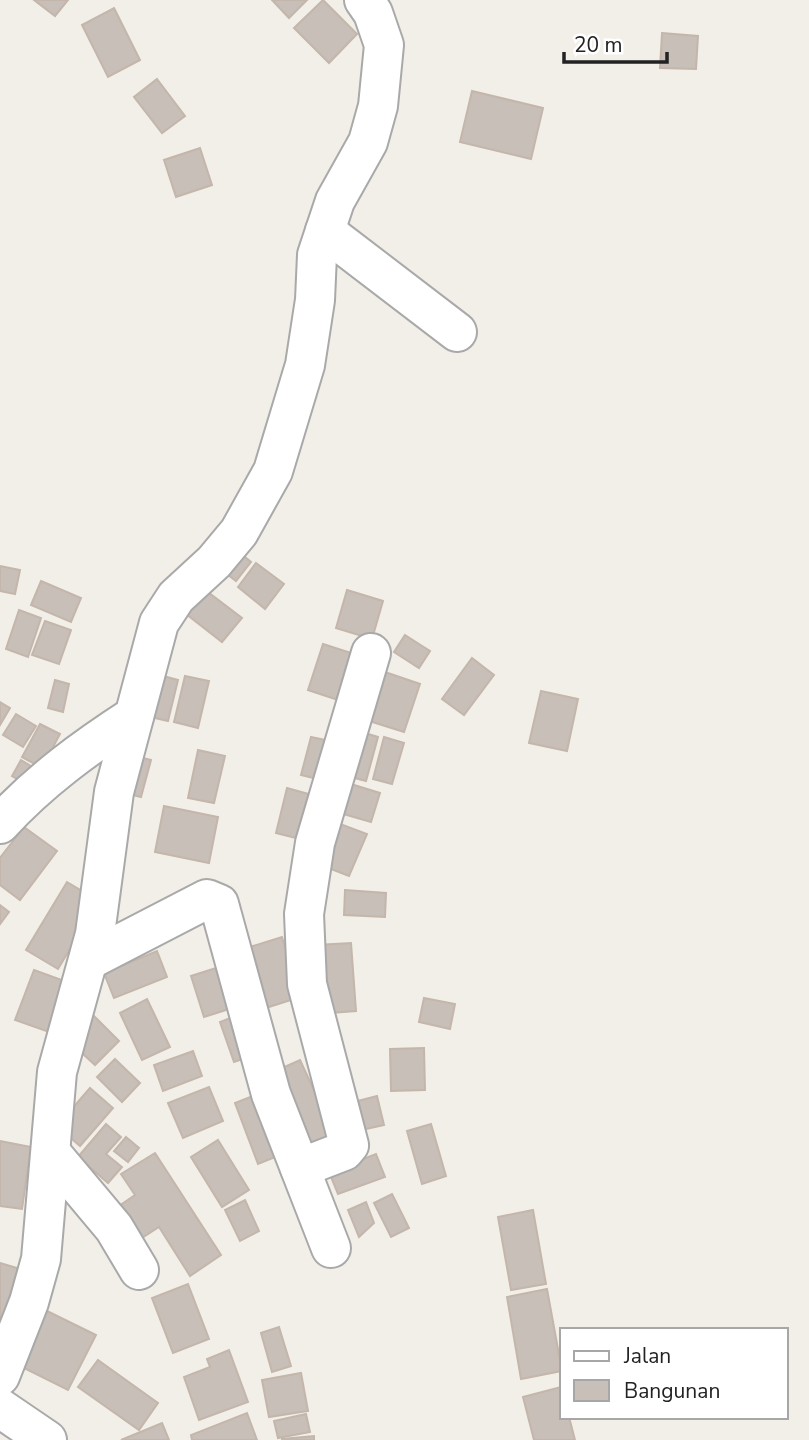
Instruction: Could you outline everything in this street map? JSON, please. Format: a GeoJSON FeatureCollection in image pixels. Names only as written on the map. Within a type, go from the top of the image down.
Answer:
{"type":"FeatureCollection","features":[{"type":"Feature","properties":{"kind":"street"},"geometry":{"type":"LineString","coordinates":[[0,1376],[29,1302],[41,1259],[57,1072],[89,960],[101,898],[114,792],[164,615],[176,597],[214,562],[239,532],[274,471],[305,365],[315,300],[317,255],[335,201],[368,142],[378,106],[384,45],[373,13],[364,0]]}},
{"type":"Feature","properties":{"kind":"street"},"geometry":{"type":"LineString","coordinates":[[325,231],[457,332]]}},
{"type":"Feature","properties":{"kind":"street"},"geometry":{"type":"LineString","coordinates":[[300,1168],[344,1152],[349,1145],[307,984],[304,914],[315,844],[371,653]]}},
{"type":"Feature","properties":{"kind":"street"},"geometry":{"type":"LineString","coordinates":[[0,824],[18,804],[89,745],[134,716]]}},
{"type":"Feature","properties":{"kind":"street"},"geometry":{"type":"LineString","coordinates":[[89,960],[207,899],[217,901],[222,907],[271,1094],[331,1248]]}},
{"type":"Feature","properties":{"kind":"street"},"geometry":{"type":"LineString","coordinates":[[52,1154],[108,1219],[139,1270]]}},
{"type":"Feature","properties":{"kind":"street"},"geometry":{"type":"LineString","coordinates":[[0,1408],[47,1440]]}},
{"type":"Feature","properties":{"kind":"building"},"geometry":{"type":"Polygon","coordinates":[[[34,0],[68,0],[55,16],[34,0]]]}},
{"type":"Feature","properties":{"kind":"building"},"geometry":{"type":"Polygon","coordinates":[[[272,0],[307,0],[289,18],[272,0]]]}},
{"type":"Feature","properties":{"kind":"building"},"geometry":{"type":"Polygon","coordinates":[[[323,0],[357,34],[329,63],[294,28],[323,0]]]}},
{"type":"Feature","properties":{"kind":"building"},"geometry":{"type":"Polygon","coordinates":[[[114,8],[140,60],[108,77],[82,25],[114,8]]]}},
{"type":"Feature","properties":{"kind":"building"},"geometry":{"type":"Polygon","coordinates":[[[662,33],[698,36],[696,69],[660,68],[662,33]]]}},
{"type":"Feature","properties":{"kind":"building"},"geometry":{"type":"Polygon","coordinates":[[[157,79],[185,116],[162,133],[134,97],[157,79]]]}},
{"type":"Feature","properties":{"kind":"building"},"geometry":{"type":"Polygon","coordinates":[[[472,91],[543,108],[531,159],[460,142],[472,91]]]}},
{"type":"Feature","properties":{"kind":"building"},"geometry":{"type":"Polygon","coordinates":[[[200,148],[212,185],[176,197],[164,160],[200,148]]]}},
{"type":"Feature","properties":{"kind":"building"},"geometry":{"type":"Polygon","coordinates":[[[234,548],[251,562],[236,581],[218,567],[234,548]]]}},
{"type":"Feature","properties":{"kind":"building"},"geometry":{"type":"Polygon","coordinates":[[[256,563],[284,584],[265,609],[238,587],[256,563]]]}},
{"type":"Feature","properties":{"kind":"building"},"geometry":{"type":"Polygon","coordinates":[[[0,566],[20,570],[15,594],[0,591],[0,566]]]}},
{"type":"Feature","properties":{"kind":"building"},"geometry":{"type":"Polygon","coordinates":[[[41,581],[81,598],[71,622],[31,605],[41,581]]]}},
{"type":"Feature","properties":{"kind":"building"},"geometry":{"type":"Polygon","coordinates":[[[200,586],[242,618],[222,642],[181,610],[200,586]]]}},
{"type":"Feature","properties":{"kind":"building"},"geometry":{"type":"Polygon","coordinates":[[[347,590],[383,601],[372,639],[336,628],[347,590]]]}},
{"type":"Feature","properties":{"kind":"building"},"geometry":{"type":"Polygon","coordinates":[[[19,610],[41,618],[28,657],[6,649],[19,610]]]}},
{"type":"Feature","properties":{"kind":"building"},"geometry":{"type":"Polygon","coordinates":[[[45,621],[71,630],[59,664],[32,655],[45,621]]]}},
{"type":"Feature","properties":{"kind":"building"},"geometry":{"type":"Polygon","coordinates":[[[405,635],[430,651],[419,668],[394,652],[405,635]]]}},
{"type":"Feature","properties":{"kind":"building"},"geometry":{"type":"Polygon","coordinates":[[[323,644],[360,656],[344,702],[308,690],[323,644]]]}},
{"type":"Feature","properties":{"kind":"building"},"geometry":{"type":"Polygon","coordinates":[[[472,658],[494,675],[464,715],[442,699],[472,658]]]}},
{"type":"Feature","properties":{"kind":"building"},"geometry":{"type":"Polygon","coordinates":[[[379,670],[420,684],[404,732],[363,719],[379,670]]]}},
{"type":"Feature","properties":{"kind":"building"},"geometry":{"type":"Polygon","coordinates":[[[156,674],[178,680],[168,721],[146,716],[156,674]]]}},
{"type":"Feature","properties":{"kind":"building"},"geometry":{"type":"Polygon","coordinates":[[[185,676],[209,681],[198,728],[174,722],[185,676]]]}},
{"type":"Feature","properties":{"kind":"building"},"geometry":{"type":"Polygon","coordinates":[[[55,680],[69,684],[63,712],[48,708],[55,680]]]}},
{"type":"Feature","properties":{"kind":"building"},"geometry":{"type":"Polygon","coordinates":[[[541,691],[578,699],[567,751],[529,743],[541,691]]]}},
{"type":"Feature","properties":{"kind":"building"},"geometry":{"type":"Polygon","coordinates":[[[0,702],[10,708],[0,725],[0,702]]]}},
{"type":"Feature","properties":{"kind":"building"},"geometry":{"type":"Polygon","coordinates":[[[16,714],[36,726],[23,747],[3,735],[16,714]]]}},
{"type":"Feature","properties":{"kind":"building"},"geometry":{"type":"Polygon","coordinates":[[[40,724],[60,734],[42,768],[22,757],[40,724]]]}},
{"type":"Feature","properties":{"kind":"building"},"geometry":{"type":"Polygon","coordinates":[[[355,730],[378,737],[366,781],[343,775],[355,730]]]}},
{"type":"Feature","properties":{"kind":"building"},"geometry":{"type":"Polygon","coordinates":[[[311,737],[335,742],[326,781],[301,775],[311,737]]]}},
{"type":"Feature","properties":{"kind":"building"},"geometry":{"type":"Polygon","coordinates":[[[384,737],[404,743],[392,784],[373,779],[384,737]]]}},
{"type":"Feature","properties":{"kind":"building"},"geometry":{"type":"Polygon","coordinates":[[[198,750],[225,756],[214,803],[188,798],[198,750]]]}},
{"type":"Feature","properties":{"kind":"building"},"geometry":{"type":"Polygon","coordinates":[[[131,755],[151,760],[141,797],[120,792],[131,755]]]}},
{"type":"Feature","properties":{"kind":"building"},"geometry":{"type":"Polygon","coordinates":[[[21,760],[39,771],[30,786],[12,776],[21,760]]]}},
{"type":"Feature","properties":{"kind":"building"},"geometry":{"type":"Polygon","coordinates":[[[341,781],[380,793],[371,822],[333,811],[341,781]]]}},
{"type":"Feature","properties":{"kind":"building"},"geometry":{"type":"Polygon","coordinates":[[[287,788],[312,795],[300,839],[276,833],[287,788]]]}},
{"type":"Feature","properties":{"kind":"building"},"geometry":{"type":"Polygon","coordinates":[[[164,806],[218,817],[209,863],[155,852],[164,806]]]}},
{"type":"Feature","properties":{"kind":"building"},"geometry":{"type":"Polygon","coordinates":[[[340,824],[367,834],[349,876],[323,866],[340,824]]]}},
{"type":"Feature","properties":{"kind":"building"},"geometry":{"type":"Polygon","coordinates":[[[24,827],[57,851],[20,900],[0,885],[0,858],[24,827]]]}},
{"type":"Feature","properties":{"kind":"building"},"geometry":{"type":"Polygon","coordinates":[[[67,882],[99,901],[58,969],[26,950],[67,882]]]}},
{"type":"Feature","properties":{"kind":"building"},"geometry":{"type":"Polygon","coordinates":[[[345,890],[386,893],[385,917],[344,915],[345,890]]]}},
{"type":"Feature","properties":{"kind":"building"},"geometry":{"type":"Polygon","coordinates":[[[0,905],[9,912],[0,924],[0,905]]]}},
{"type":"Feature","properties":{"kind":"building"},"geometry":{"type":"Polygon","coordinates":[[[282,937],[300,997],[266,1008],[247,948],[282,937]]]}},
{"type":"Feature","properties":{"kind":"building"},"geometry":{"type":"Polygon","coordinates":[[[351,943],[356,1011],[331,1013],[329,988],[319,989],[316,945],[351,943]]]}},
{"type":"Feature","properties":{"kind":"building"},"geometry":{"type":"Polygon","coordinates":[[[157,951],[167,977],[114,998],[104,973],[157,951]]]}},
{"type":"Feature","properties":{"kind":"building"},"geometry":{"type":"Polygon","coordinates":[[[216,968],[229,1009],[204,1017],[191,976],[216,968]]]}},
{"type":"Feature","properties":{"kind":"building"},"geometry":{"type":"Polygon","coordinates":[[[34,970],[70,983],[52,1033],[15,1020],[34,970]]]}},
{"type":"Feature","properties":{"kind":"building"},"geometry":{"type":"Polygon","coordinates":[[[424,998],[455,1004],[450,1029],[419,1022],[424,998]]]}},
{"type":"Feature","properties":{"kind":"building"},"geometry":{"type":"Polygon","coordinates":[[[147,999],[170,1047],[142,1060],[120,1013],[147,999]]]}},
{"type":"Feature","properties":{"kind":"building"},"geometry":{"type":"Polygon","coordinates":[[[243,1013],[257,1054],[234,1062],[220,1022],[243,1013]]]}},
{"type":"Feature","properties":{"kind":"building"},"geometry":{"type":"Polygon","coordinates":[[[94,1016],[119,1041],[95,1065],[70,1042],[94,1016]]]}},
{"type":"Feature","properties":{"kind":"building"},"geometry":{"type":"Polygon","coordinates":[[[424,1048],[425,1090],[391,1091],[390,1049],[424,1048]]]}},
{"type":"Feature","properties":{"kind":"building"},"geometry":{"type":"Polygon","coordinates":[[[193,1051],[202,1076],[163,1091],[154,1065],[193,1051]]]}},
{"type":"Feature","properties":{"kind":"building"},"geometry":{"type":"Polygon","coordinates":[[[115,1059],[140,1083],[122,1102],[97,1077],[115,1059]]]}},
{"type":"Feature","properties":{"kind":"building"},"geometry":{"type":"Polygon","coordinates":[[[300,1060],[337,1140],[309,1153],[273,1072],[300,1060]]]}},
{"type":"Feature","properties":{"kind":"building"},"geometry":{"type":"Polygon","coordinates":[[[209,1087],[223,1121],[183,1138],[168,1103],[209,1087]]]}},
{"type":"Feature","properties":{"kind":"building"},"geometry":{"type":"Polygon","coordinates":[[[90,1088],[113,1108],[80,1146],[57,1126],[90,1088]]]}},
{"type":"Feature","properties":{"kind":"building"},"geometry":{"type":"Polygon","coordinates":[[[255,1095],[278,1156],[258,1164],[235,1103],[255,1095]]]}},
{"type":"Feature","properties":{"kind":"building"},"geometry":{"type":"Polygon","coordinates":[[[377,1096],[384,1125],[357,1131],[350,1103],[377,1096]]]}},
{"type":"Feature","properties":{"kind":"building"},"geometry":{"type":"Polygon","coordinates":[[[106,1124],[121,1137],[106,1154],[122,1167],[108,1183],[78,1157],[106,1124]]]}},
{"type":"Feature","properties":{"kind":"building"},"geometry":{"type":"Polygon","coordinates":[[[431,1124],[446,1176],[422,1184],[407,1131],[431,1124]]]}},
{"type":"Feature","properties":{"kind":"building"},"geometry":{"type":"Polygon","coordinates":[[[126,1137],[139,1148],[128,1162],[114,1151],[126,1137]]]}},
{"type":"Feature","properties":{"kind":"building"},"geometry":{"type":"Polygon","coordinates":[[[218,1140],[249,1190],[222,1207],[191,1157],[218,1140]]]}},
{"type":"Feature","properties":{"kind":"building"},"geometry":{"type":"Polygon","coordinates":[[[0,1141],[31,1147],[22,1209],[0,1206],[0,1141]]]}},
{"type":"Feature","properties":{"kind":"building"},"geometry":{"type":"Polygon","coordinates":[[[155,1153],[221,1255],[190,1276],[159,1227],[137,1241],[116,1208],[135,1195],[121,1174],[155,1153]]]}},
{"type":"Feature","properties":{"kind":"building"},"geometry":{"type":"Polygon","coordinates":[[[376,1154],[385,1177],[338,1194],[329,1172],[376,1154]]]}},
{"type":"Feature","properties":{"kind":"building"},"geometry":{"type":"Polygon","coordinates":[[[392,1194],[409,1228],[391,1237],[374,1203],[392,1194]]]}},
{"type":"Feature","properties":{"kind":"building"},"geometry":{"type":"Polygon","coordinates":[[[245,1200],[259,1231],[240,1241],[225,1210],[245,1200]]]}},
{"type":"Feature","properties":{"kind":"building"},"geometry":{"type":"Polygon","coordinates":[[[366,1202],[374,1223],[359,1237],[348,1210],[366,1202]]]}},
{"type":"Feature","properties":{"kind":"building"},"geometry":{"type":"Polygon","coordinates":[[[533,1210],[546,1284],[511,1290],[498,1217],[533,1210]]]}},
{"type":"Feature","properties":{"kind":"building"},"geometry":{"type":"Polygon","coordinates":[[[0,1263],[27,1271],[0,1360],[0,1263]]]}},
{"type":"Feature","properties":{"kind":"building"},"geometry":{"type":"Polygon","coordinates":[[[188,1284],[209,1339],[173,1353],[152,1298],[188,1284]]]}},
{"type":"Feature","properties":{"kind":"building"},"geometry":{"type":"Polygon","coordinates":[[[547,1289],[560,1371],[521,1379],[507,1297],[547,1289]]]}},
{"type":"Feature","properties":{"kind":"building"},"geometry":{"type":"Polygon","coordinates":[[[47,1311],[96,1335],[68,1390],[20,1366],[47,1311]]]}},
{"type":"Feature","properties":{"kind":"building"},"geometry":{"type":"Polygon","coordinates":[[[279,1327],[291,1366],[272,1372],[261,1333],[279,1327]]]}},
{"type":"Feature","properties":{"kind":"building"},"geometry":{"type":"Polygon","coordinates":[[[229,1350],[248,1402],[199,1420],[184,1377],[210,1367],[207,1359],[229,1350]]]}},
{"type":"Feature","properties":{"kind":"building"},"geometry":{"type":"Polygon","coordinates":[[[98,1360],[158,1403],[139,1430],[78,1387],[98,1360]]]}},
{"type":"Feature","properties":{"kind":"building"},"geometry":{"type":"Polygon","coordinates":[[[301,1373],[308,1411],[269,1417],[262,1380],[301,1373]]]}},
{"type":"Feature","properties":{"kind":"building"},"geometry":{"type":"Polygon","coordinates":[[[560,1387],[560,1419],[570,1419],[575,1440],[534,1440],[523,1397],[560,1387]]]}},
{"type":"Feature","properties":{"kind":"building"},"geometry":{"type":"Polygon","coordinates":[[[247,1413],[257,1440],[192,1440],[191,1435],[247,1413]]]}},
{"type":"Feature","properties":{"kind":"building"},"geometry":{"type":"Polygon","coordinates":[[[306,1414],[310,1432],[278,1438],[274,1421],[306,1414]]]}},
{"type":"Feature","properties":{"kind":"building"},"geometry":{"type":"Polygon","coordinates":[[[162,1423],[169,1440],[121,1440],[162,1423]]]}},
{"type":"Feature","properties":{"kind":"building"},"geometry":{"type":"Polygon","coordinates":[[[314,1436],[314,1440],[282,1440],[282,1439],[314,1436]]]}}]}
